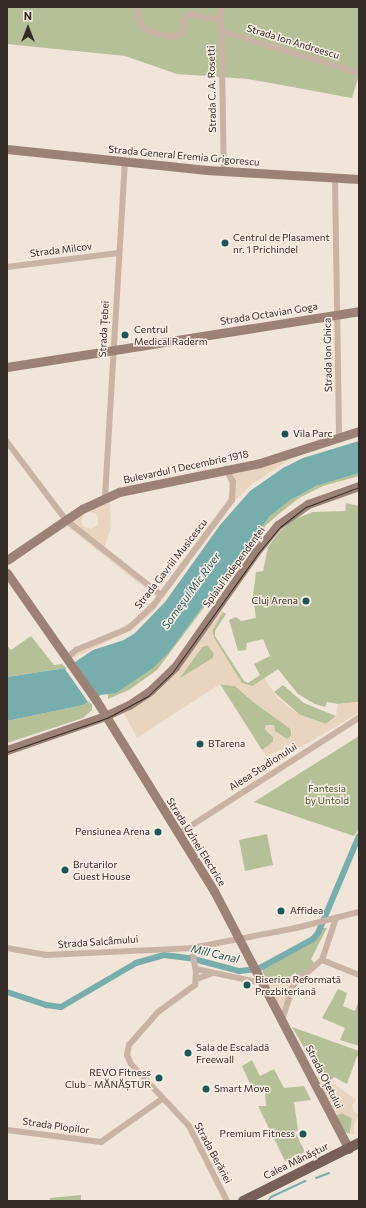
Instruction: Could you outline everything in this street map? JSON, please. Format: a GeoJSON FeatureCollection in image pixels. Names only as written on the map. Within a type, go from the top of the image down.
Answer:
{"type":"FeatureCollection","features":[{"type":"Feature","properties":{"kind":"main road","name":"Strada General Eremia Grigorescu"},"geometry":{"type":"LineString","coordinates":[[7,149],[224,171],[359,179]]}},
{"type":"Feature","properties":{"kind":"main road","name":"Strada Octavian Goga"},"geometry":{"type":"LineString","coordinates":[[7,367],[359,311]]}},
{"type":"Feature","properties":{"kind":"main road","name":"Bulevardul 1 Decembrie 1918"},"geometry":{"type":"LineString","coordinates":[[7,560],[66,520],[105,497],[128,489],[278,458],[339,436],[359,431]]}},
{"type":"Feature","properties":{"kind":"main road","name":"Splaiul Independenței"},"geometry":{"type":"LineString","coordinates":[[7,750],[105,716],[134,702],[164,679],[171,664],[194,631],[210,617],[256,551],[284,520],[316,501],[359,486]]}},
{"type":"Feature","properties":{"kind":"main road","name":"Strada Uzinei Electrice"},"geometry":{"type":"LineString","coordinates":[[7,573],[70,660],[96,700],[240,939],[262,983]]}},
{"type":"Feature","properties":{"kind":"main road","name":"Strada Oțetului"},"geometry":{"type":"LineString","coordinates":[[262,983],[349,1148]]}},
{"type":"Feature","properties":{"kind":"main road","name":"Calea Mănăștur"},"geometry":{"type":"LineString","coordinates":[[243,1201],[359,1143]]}},
{"type":"Feature","properties":{"kind":"street"},"geometry":{"type":"LineString","coordinates":[[135,7],[144,30],[173,37],[182,33],[185,18],[188,14],[220,20]]}},
{"type":"Feature","properties":{"kind":"street","name":"Strada C. A. Rosetti"},"geometry":{"type":"LineString","coordinates":[[221,7],[220,31],[224,171]]}},
{"type":"Feature","properties":{"kind":"street","name":"Strada Ion Andreescu"},"geometry":{"type":"LineString","coordinates":[[220,31],[359,73]]}},
{"type":"Feature","properties":{"kind":"street","name":"Strada Țebei"},"geometry":{"type":"LineString","coordinates":[[105,497],[118,253],[125,162]]}},
{"type":"Feature","properties":{"kind":"street","name":"Strada Ion Ghica"},"geometry":{"type":"LineString","coordinates":[[335,178],[339,436]]}},
{"type":"Feature","properties":{"kind":"street","name":"Strada Milcov"},"geometry":{"type":"LineString","coordinates":[[7,267],[118,253]]}},
{"type":"Feature","properties":{"kind":"street"},"geometry":{"type":"LineString","coordinates":[[7,442],[66,520],[161,595]]}},
{"type":"Feature","properties":{"kind":"street","name":"Strada Gavriil Musicescu"},"geometry":{"type":"LineString","coordinates":[[70,660],[76,650],[128,628],[161,595],[232,500],[233,482],[226,469]]}},
{"type":"Feature","properties":{"kind":"street","name":"Aleea Stadionului"},"geometry":{"type":"LineString","coordinates":[[178,834],[359,718]]}},
{"type":"Feature","properties":{"kind":"street","name":"Strada Salcâmului"},"geometry":{"type":"LineString","coordinates":[[7,948],[46,955],[193,951],[359,912]]}},
{"type":"Feature","properties":{"kind":"street"},"geometry":{"type":"LineString","coordinates":[[280,1018],[294,984],[322,960],[334,919]]}},
{"type":"Feature","properties":{"kind":"street"},"geometry":{"type":"LineString","coordinates":[[193,951],[196,979],[214,973]]}},
{"type":"Feature","properties":{"kind":"street"},"geometry":{"type":"LineString","coordinates":[[322,960],[359,975]]}},
{"type":"Feature","properties":{"kind":"street"},"geometry":{"type":"LineString","coordinates":[[195,966],[214,973],[262,983]]}},
{"type":"Feature","properties":{"kind":"street","name":"Strada Berăriei"},"geometry":{"type":"LineString","coordinates":[[196,979],[193,986],[158,1012],[127,1051],[131,1064],[162,1099],[189,1126],[227,1201]]}},
{"type":"Feature","properties":{"kind":"street","name":"Strada Plopilor"},"geometry":{"type":"LineString","coordinates":[[7,1130],[101,1142],[162,1099]]}},
{"type":"Feature","properties":{"kind":"green space"},"geometry":{"type":"Polygon","coordinates":[[[7,7],[359,7],[359,75],[352,98],[248,79],[177,74],[125,56],[7,44],[7,7]]]}},
{"type":"Feature","properties":{"kind":"green space"},"geometry":{"type":"Polygon","coordinates":[[[359,473],[359,476],[323,486],[299,498],[266,525],[157,670],[129,690],[108,699],[108,694],[116,693],[182,634],[270,516],[289,501],[316,486],[359,473]]]}},
{"type":"Feature","properties":{"kind":"green space","name":"Cluj Arena"},"geometry":{"type":"Polygon","coordinates":[[[346,503],[359,506],[359,702],[338,704],[327,702],[325,707],[315,704],[298,694],[278,669],[253,686],[247,686],[242,683],[218,649],[212,631],[214,625],[223,612],[226,614],[215,631],[215,636],[244,681],[248,683],[260,675],[254,664],[270,656],[263,639],[247,643],[246,650],[238,651],[229,620],[236,617],[241,621],[256,618],[253,596],[256,572],[263,571],[268,547],[280,531],[295,519],[313,512],[345,511],[346,503]]]}},
{"type":"Feature","properties":{"kind":"green space"},"geometry":{"type":"Polygon","coordinates":[[[31,636],[54,665],[62,664],[66,668],[7,677],[7,645],[11,650],[31,636]]]}},
{"type":"Feature","properties":{"kind":"green space"},"geometry":{"type":"Polygon","coordinates":[[[207,645],[214,653],[213,658],[179,679],[202,647],[207,645]]]}},
{"type":"Feature","properties":{"kind":"green space"},"geometry":{"type":"Polygon","coordinates":[[[220,684],[235,686],[256,704],[290,727],[292,736],[287,739],[266,725],[265,729],[273,737],[273,743],[262,750],[220,684]]]}},
{"type":"Feature","properties":{"kind":"green space"},"geometry":{"type":"Polygon","coordinates":[[[283,685],[304,703],[336,716],[326,724],[300,715],[274,692],[283,685]]]}},
{"type":"Feature","properties":{"kind":"green space"},"geometry":{"type":"Polygon","coordinates":[[[88,702],[92,704],[92,710],[83,718],[7,743],[7,721],[83,705],[88,702]]]}},
{"type":"Feature","properties":{"kind":"green space","name":"Fantesia by Untold"},"geometry":{"type":"Polygon","coordinates":[[[359,736],[359,829],[354,836],[254,802],[359,736]]]}},
{"type":"Feature","properties":{"kind":"green space"},"geometry":{"type":"Polygon","coordinates":[[[267,834],[273,865],[245,871],[239,840],[267,834]]]}},
{"type":"Feature","properties":{"kind":"green space"},"geometry":{"type":"Polygon","coordinates":[[[322,928],[327,928],[311,959],[315,964],[300,975],[266,981],[262,969],[313,941],[322,928]]]}},
{"type":"Feature","properties":{"kind":"green space"},"geometry":{"type":"Polygon","coordinates":[[[338,989],[347,993],[343,1006],[355,1011],[359,1000],[359,1046],[340,1040],[345,1028],[322,1018],[338,989]]]}},
{"type":"Feature","properties":{"kind":"green space"},"geometry":{"type":"Polygon","coordinates":[[[292,1027],[359,1051],[359,1057],[357,1056],[347,1084],[334,1077],[330,1081],[327,1080],[328,1075],[317,1070],[292,1027]]]}},
{"type":"Feature","properties":{"kind":"green space"},"geometry":{"type":"Polygon","coordinates":[[[252,1060],[260,1076],[274,1069],[284,1088],[304,1086],[311,1100],[294,1102],[298,1130],[295,1132],[305,1152],[285,1161],[258,1106],[266,1106],[265,1091],[254,1092],[242,1066],[252,1060]]]}},
{"type":"Feature","properties":{"kind":"green space"},"geometry":{"type":"Polygon","coordinates":[[[342,1113],[352,1118],[350,1134],[343,1132],[334,1116],[342,1113]]]}},
{"type":"Feature","properties":{"kind":"green space"},"geometry":{"type":"Polygon","coordinates":[[[81,1195],[81,1201],[50,1201],[50,1198],[81,1195]]]}},
{"type":"Feature","properties":{"kind":"shaded area"},"geometry":{"type":"Polygon","coordinates":[[[359,431],[359,437],[322,446],[289,460],[252,484],[234,502],[152,613],[129,631],[73,658],[68,652],[119,629],[137,618],[156,597],[66,525],[80,514],[110,500],[111,528],[104,548],[160,591],[228,499],[230,490],[227,474],[359,431]],[[89,512],[84,514],[81,522],[84,527],[92,529],[98,524],[98,518],[95,513],[89,512]]]}},
{"type":"Feature","properties":{"kind":"shaded area"},"geometry":{"type":"Polygon","coordinates":[[[220,610],[223,612],[212,631],[213,636],[242,683],[253,686],[264,678],[278,698],[289,707],[300,715],[326,724],[336,716],[338,704],[359,702],[359,713],[301,747],[290,746],[266,756],[262,750],[273,742],[273,736],[265,729],[266,725],[274,725],[275,731],[287,739],[291,736],[292,730],[256,704],[235,686],[220,684],[137,738],[124,713],[158,692],[177,669],[180,670],[220,610]],[[207,645],[202,647],[179,679],[213,658],[214,653],[207,645]]]}},
{"type":"Feature","properties":{"kind":"shaded area"},"geometry":{"type":"Polygon","coordinates":[[[300,975],[291,989],[284,1009],[281,1010],[266,981],[300,975]]]}},
{"type":"Feature","properties":{"kind":"shaded area"},"geometry":{"type":"Polygon","coordinates":[[[315,1075],[330,1081],[356,1100],[352,1105],[354,1112],[359,1114],[354,1125],[354,1134],[350,1134],[352,1118],[342,1113],[334,1116],[315,1075]]]}},
{"type":"Feature","properties":{"kind":"shaded area"},"geometry":{"type":"Polygon","coordinates":[[[337,1122],[341,1129],[350,1134],[347,1134],[341,1130],[337,1122]]]}},
{"type":"Feature","properties":{"kind":"water","name":"Someşul Mic River"},"geometry":{"type":"Polygon","coordinates":[[[359,441],[359,473],[316,486],[289,501],[270,516],[169,652],[153,668],[116,693],[101,695],[83,705],[7,721],[7,677],[66,668],[93,650],[124,640],[135,633],[165,602],[220,525],[250,491],[283,468],[303,458],[359,441]]]}},
{"type":"Feature","properties":{"kind":"pier"},"geometry":{"type":"Polygon","coordinates":[[[75,662],[98,696],[88,702],[65,669],[75,662]]]}},
{"type":"Feature","properties":{"kind":"waterway","name":"Mill Canal"},"geometry":{"type":"LineString","coordinates":[[7,992],[46,1005],[61,1007],[136,963],[164,955],[190,958],[239,971],[258,969],[313,939],[318,933],[359,836]]}},
{"type":"Feature","properties":{"kind":"waterway"},"geometry":{"type":"LineString","coordinates":[[316,1178],[329,1173]]}},
{"type":"Feature","properties":{"kind":"waterway"},"geometry":{"type":"LineString","coordinates":[[268,1201],[271,1197],[306,1181]]}},
{"type":"Feature","properties":{"kind":"tram line"},"geometry":{"type":"LineString","coordinates":[[7,752],[107,718],[148,696],[172,673],[259,552],[280,527],[306,507],[359,487]]}},
{"type":"Feature","properties":{"kind":"place","name":"Centrul de Plasament nr. 1 Prichindel"},"geometry":{"type":"Point","coordinates":[225,243]}},
{"type":"Feature","properties":{"kind":"place","name":"Centrul Medical Raderm"},"geometry":{"type":"Point","coordinates":[125,335]}},
{"type":"Feature","properties":{"kind":"place","name":"Vila Parc"},"geometry":{"type":"Point","coordinates":[285,434]}},
{"type":"Feature","properties":{"kind":"place","name":"Cluj Arena"},"geometry":{"type":"Point","coordinates":[306,601]}},
{"type":"Feature","properties":{"kind":"place","name":"BTarena"},"geometry":{"type":"Point","coordinates":[200,744]}},
{"type":"Feature","properties":{"kind":"place","name":"Pensiunea Arena"},"geometry":{"type":"Point","coordinates":[158,832]}},
{"type":"Feature","properties":{"kind":"place","name":"Brutarilor Guest House"},"geometry":{"type":"Point","coordinates":[65,870]}},
{"type":"Feature","properties":{"kind":"place","name":"Affidea"},"geometry":{"type":"Point","coordinates":[281,911]}},
{"type":"Feature","properties":{"kind":"place","name":"Biserica Reformată Prezbiteriană"},"geometry":{"type":"Point","coordinates":[247,985]}},
{"type":"Feature","properties":{"kind":"place","name":"Sala de Escaladă Freewall"},"geometry":{"type":"Point","coordinates":[188,1053]}},
{"type":"Feature","properties":{"kind":"place","name":"REVO Fitness Club - MĂNĂȘTUR"},"geometry":{"type":"Point","coordinates":[159,1078]}},
{"type":"Feature","properties":{"kind":"place","name":"Smart Move"},"geometry":{"type":"Point","coordinates":[206,1089]}},
{"type":"Feature","properties":{"kind":"place","name":"Premium Fitness"},"geometry":{"type":"Point","coordinates":[303,1134]}}]}
